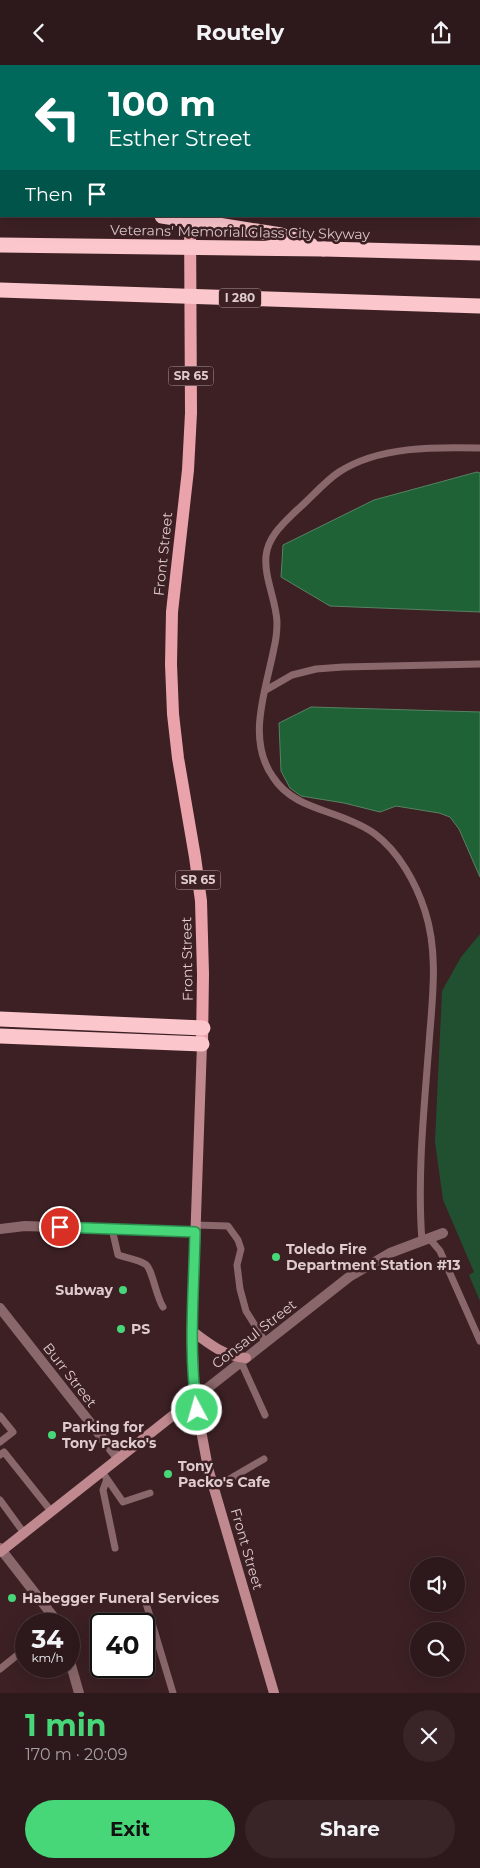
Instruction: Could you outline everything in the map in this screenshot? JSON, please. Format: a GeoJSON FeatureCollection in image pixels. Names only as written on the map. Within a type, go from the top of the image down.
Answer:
{"type":"FeatureCollection","features":[{"type":"Feature","properties":{"kind":"highway"},"geometry":{"type":"LineString","coordinates":[[168,217],[281,235],[324,249]]}},
{"type":"Feature","properties":{"kind":"highway","name":"Veterans' Memorial Glass City Skyway"},"geometry":{"type":"LineString","coordinates":[[0,245],[480,253]]}},
{"type":"Feature","properties":{"kind":"highway","name":"I 280"},"geometry":{"type":"LineString","coordinates":[[0,290],[480,306]]}},
{"type":"Feature","properties":{"kind":"highway"},"geometry":{"type":"LineString","coordinates":[[0,1019],[203,1028]]}},
{"type":"Feature","properties":{"kind":"highway"},"geometry":{"type":"LineString","coordinates":[[0,1036],[202,1044]]}},
{"type":"Feature","properties":{"kind":"main road","name":"Front Street"},"geometry":{"type":"LineString","coordinates":[[190,217],[191,413],[188,470],[174,588],[171,664],[177,750],[196,857],[201,901],[203,948],[202,1044]]}},
{"type":"Feature","properties":{"kind":"street","name":"Front Street"},"geometry":{"type":"LineString","coordinates":[[202,1044],[192,1331],[195,1398],[208,1468],[274,1693]]}},
{"type":"Feature","properties":{"kind":"street"},"geometry":{"type":"LineString","coordinates":[[0,1229],[25,1226],[112,1229],[196,1228]]}},
{"type":"Feature","properties":{"kind":"street","name":"Consaul Street"},"geometry":{"type":"LineString","coordinates":[[1,1550],[51,1511],[104,1475],[118,1458],[349,1277],[390,1253],[443,1233]]}},
{"type":"Feature","properties":{"kind":"street","name":"Burr Street"},"geometry":{"type":"LineString","coordinates":[[0,1308],[118,1458]]}},
{"type":"Feature","properties":{"kind":"street"},"geometry":{"type":"LineString","coordinates":[[192,1331],[224,1353],[243,1360]]}},
{"type":"Feature","properties":{"kind":"street"},"geometry":{"type":"LineString","coordinates":[[1,1550],[50,1613]]}},
{"type":"Feature","properties":{"kind":"street"},"geometry":{"type":"LineString","coordinates":[[75,1678],[79,1693]]}},
{"type":"Feature","properties":{"kind":"lane"},"geometry":{"type":"LineString","coordinates":[[480,448],[403,451],[363,459],[338,472],[273,534],[266,555],[267,575],[277,623],[275,643],[258,727],[260,748],[265,766],[274,780],[286,792],[305,805],[350,821],[375,833],[403,865],[418,890],[426,913],[434,969],[424,1114],[420,1216],[426,1239],[440,1251],[480,1341]]}},
{"type":"Feature","properties":{"kind":"lane"},"geometry":{"type":"LineString","coordinates":[[266,690],[292,675],[316,669],[480,664]]}},
{"type":"Feature","properties":{"kind":"lane"},"geometry":{"type":"LineString","coordinates":[[196,1228],[228,1226],[234,1232],[241,1249],[238,1265],[240,1289],[246,1311],[266,1343]]}},
{"type":"Feature","properties":{"kind":"lane"},"geometry":{"type":"LineString","coordinates":[[112,1229],[118,1255],[146,1264],[151,1271],[154,1288],[162,1307]]}},
{"type":"Feature","properties":{"kind":"lane"},"geometry":{"type":"LineString","coordinates":[[243,1360],[265,1415]]}},
{"type":"Feature","properties":{"kind":"lane"},"geometry":{"type":"LineString","coordinates":[[0,1416],[13,1432],[0,1443]]}},
{"type":"Feature","properties":{"kind":"lane"},"geometry":{"type":"LineString","coordinates":[[1,1451],[51,1511]]}},
{"type":"Feature","properties":{"kind":"lane"},"geometry":{"type":"LineString","coordinates":[[214,1488],[264,1459]]}},
{"type":"Feature","properties":{"kind":"lane"},"geometry":{"type":"LineString","coordinates":[[104,1475],[123,1502],[150,1493]]}},
{"type":"Feature","properties":{"kind":"lane"},"geometry":{"type":"LineString","coordinates":[[104,1475],[103,1490],[115,1548]]}},
{"type":"Feature","properties":{"kind":"lane"},"geometry":{"type":"LineString","coordinates":[[0,1501],[24,1533]]}},
{"type":"Feature","properties":{"kind":"lane"},"geometry":{"type":"LineString","coordinates":[[146,1603],[173,1693]]}},
{"type":"Feature","properties":{"kind":"lane"},"geometry":{"type":"LineString","coordinates":[[0,1669],[15,1657]]}},
{"type":"Feature","properties":{"kind":"shaded area"},"geometry":{"type":"Polygon","coordinates":[[[477,472],[480,473],[480,612],[330,606],[281,577],[283,545],[374,500],[477,472]]]}},
{"type":"Feature","properties":{"kind":"shaded area"},"geometry":{"type":"Polygon","coordinates":[[[311,707],[480,712],[480,877],[459,829],[450,817],[439,813],[396,806],[380,812],[344,803],[301,796],[290,788],[281,771],[279,723],[311,707]]]}},
{"type":"Feature","properties":{"kind":"shaded area"},"geometry":{"type":"Polygon","coordinates":[[[480,934],[480,1301],[469,1275],[474,1272],[443,1200],[435,1142],[442,991],[461,957],[480,934]]]}},
{"type":"Feature","properties":{"kind":"place","name":"Toledo Fire Department Station #13"},"geometry":{"type":"Point","coordinates":[276,1257]}},
{"type":"Feature","properties":{"kind":"place","name":"Subway"},"geometry":{"type":"Point","coordinates":[123,1290]}},
{"type":"Feature","properties":{"kind":"place","name":"PS"},"geometry":{"type":"Point","coordinates":[121,1329]}},
{"type":"Feature","properties":{"kind":"place","name":"Parking for Tony Packo's"},"geometry":{"type":"Point","coordinates":[52,1435]}},
{"type":"Feature","properties":{"kind":"place","name":"Tony Packo's Cafe"},"geometry":{"type":"Point","coordinates":[168,1474]}},
{"type":"Feature","properties":{"kind":"place","name":"Habegger Funeral Services"},"geometry":{"type":"Point","coordinates":[12,1598]}},
{"type":"Feature","properties":{"kind":"route"},"geometry":{"type":"LineString","coordinates":[[60,1227],[195,1232],[192,1331],[197,1410]]}}]}
